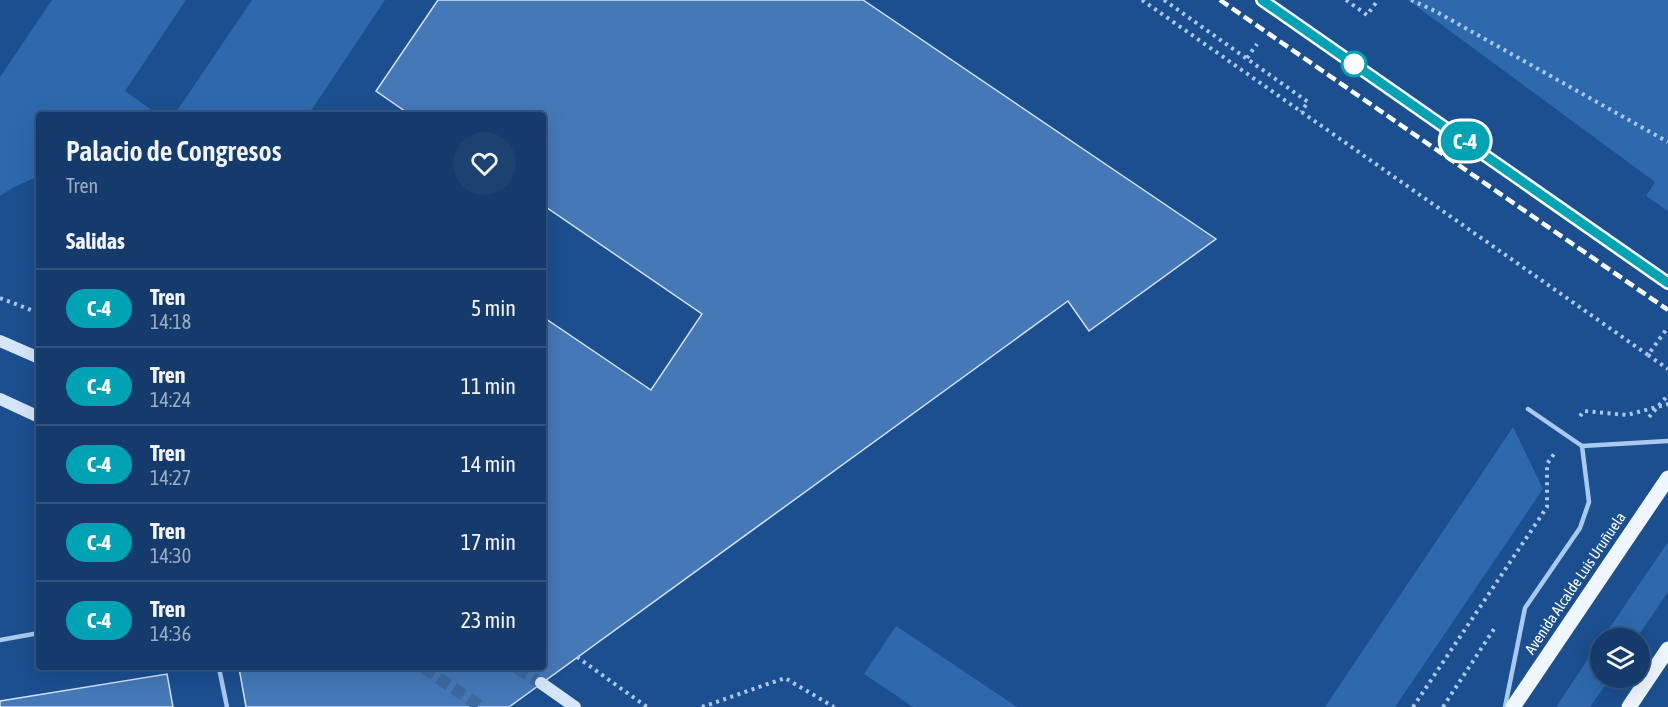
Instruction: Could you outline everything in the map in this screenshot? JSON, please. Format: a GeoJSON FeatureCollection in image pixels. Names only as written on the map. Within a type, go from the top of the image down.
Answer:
{"type":"FeatureCollection","features":[{"type":"Feature","properties":{"kind":"main road"},"geometry":{"type":"LineString","coordinates":[[0,340],[36,357]]}},
{"type":"Feature","properties":{"kind":"main road"},"geometry":{"type":"LineString","coordinates":[[0,399],[36,416]]}},
{"type":"Feature","properties":{"kind":"main road","name":"Avenida Alcalde Luis Uruñuela"},"geometry":{"type":"LineString","coordinates":[[1513,707],[1668,478]]}},
{"type":"Feature","properties":{"kind":"main road"},"geometry":{"type":"LineString","coordinates":[[1629,707],[1668,649]]}},
{"type":"Feature","properties":{"kind":"main road"},"geometry":{"type":"LineString","coordinates":[[541,683],[576,707]]}},
{"type":"Feature","properties":{"kind":"lane"},"geometry":{"type":"LineString","coordinates":[[1528,409],[1582,446],[1668,441]]}},
{"type":"Feature","properties":{"kind":"lane"},"geometry":{"type":"LineString","coordinates":[[1505,707],[1525,608],[1580,528],[1589,502],[1582,446]]}},
{"type":"Feature","properties":{"kind":"lane"},"geometry":{"type":"LineString","coordinates":[[0,640],[36,634]]}},
{"type":"Feature","properties":{"kind":"lane"},"geometry":{"type":"LineString","coordinates":[[219,670],[226,707]]}},
{"type":"Feature","properties":{"kind":"path"},"geometry":{"type":"LineString","coordinates":[[1142,0],[1668,369]]}},
{"type":"Feature","properties":{"kind":"path"},"geometry":{"type":"LineString","coordinates":[[1164,0],[1308,102],[1301,112]]}},
{"type":"Feature","properties":{"kind":"path"},"geometry":{"type":"LineString","coordinates":[[1346,0],[1367,15],[1378,0]]}},
{"type":"Feature","properties":{"kind":"path"},"geometry":{"type":"LineString","coordinates":[[1411,0],[1435,11],[1668,142]]}},
{"type":"Feature","properties":{"kind":"path"},"geometry":{"type":"LineString","coordinates":[[1247,58],[1257,44]]}},
{"type":"Feature","properties":{"kind":"path"},"geometry":{"type":"LineString","coordinates":[[0,298],[36,312]]}},
{"type":"Feature","properties":{"kind":"path"},"geometry":{"type":"LineString","coordinates":[[1648,355],[1668,327]]}},
{"type":"Feature","properties":{"kind":"path"},"geometry":{"type":"LineString","coordinates":[[1578,419],[1584,411],[1627,415],[1668,404]]}},
{"type":"Feature","properties":{"kind":"path"},"geometry":{"type":"LineString","coordinates":[[1413,707],[1547,507],[1547,464],[1554,453]]}},
{"type":"Feature","properties":{"kind":"path"},"geometry":{"type":"LineString","coordinates":[[576,657],[647,707]]}},
{"type":"Feature","properties":{"kind":"path"},"geometry":{"type":"LineString","coordinates":[[702,707],[785,678],[834,707]]}},
{"type":"Feature","properties":{"kind":"shaded area"},"geometry":{"type":"Polygon","coordinates":[[[52,0],[186,0],[125,91],[155,112],[36,112],[36,177],[0,196],[0,77],[52,0]]]}},
{"type":"Feature","properties":{"kind":"shaded area"},"geometry":{"type":"Polygon","coordinates":[[[252,0],[385,0],[310,112],[176,112],[252,0]]]}},
{"type":"Feature","properties":{"kind":"shaded area"},"geometry":{"type":"Polygon","coordinates":[[[1408,0],[1668,0],[1668,211],[1646,196],[1655,182],[1408,0]]]}},
{"type":"Feature","properties":{"kind":"shaded area"},"geometry":{"type":"Polygon","coordinates":[[[1513,427],[1543,489],[1395,707],[1325,707],[1513,427]]]}},
{"type":"Feature","properties":{"kind":"shaded area"},"geometry":{"type":"Polygon","coordinates":[[[1668,542],[1668,592],[1643,628],[1609,628],[1668,542]]]}},
{"type":"Feature","properties":{"kind":"shaded area"},"geometry":{"type":"Polygon","coordinates":[[[896,626],[1017,707],[913,707],[864,674],[896,626]]]}},
{"type":"Feature","properties":{"kind":"shaded area"},"geometry":{"type":"Polygon","coordinates":[[[1590,656],[1590,688],[1603,688],[1590,707],[1556,707],[1590,656]]]}},
{"type":"Feature","properties":{"kind":"building"},"geometry":{"type":"Polygon","coordinates":[[[438,0],[863,0],[1216,239],[1089,331],[1068,301],[509,707],[246,707],[239,670],[546,670],[546,319],[651,390],[702,314],[546,207],[546,112],[406,112],[376,91],[438,0]]]}},
{"type":"Feature","properties":{"kind":"building"},"geometry":{"type":"Polygon","coordinates":[[[167,674],[173,707],[0,707],[0,701],[167,674]]]}},
{"type":"Feature","properties":{"kind":"tunnel"},"geometry":{"type":"LineString","coordinates":[[427,670],[481,707]]}},
{"type":"Feature","properties":{"kind":"tunnel"},"geometry":{"type":"LineString","coordinates":[[520,670],[541,683]]}},
{"type":"Feature","properties":{"kind":"railway"},"geometry":{"type":"LineString","coordinates":[[1220,0],[1668,310]]}},
{"type":"Feature","properties":{"kind":"railway"},"geometry":{"type":"LineString","coordinates":[[1262,0],[1668,283]]}},
{"type":"Feature","properties":{"kind":"train","name":"C-4"},"geometry":{"type":"LineString","coordinates":[[1262,0],[1668,283]]}}]}
